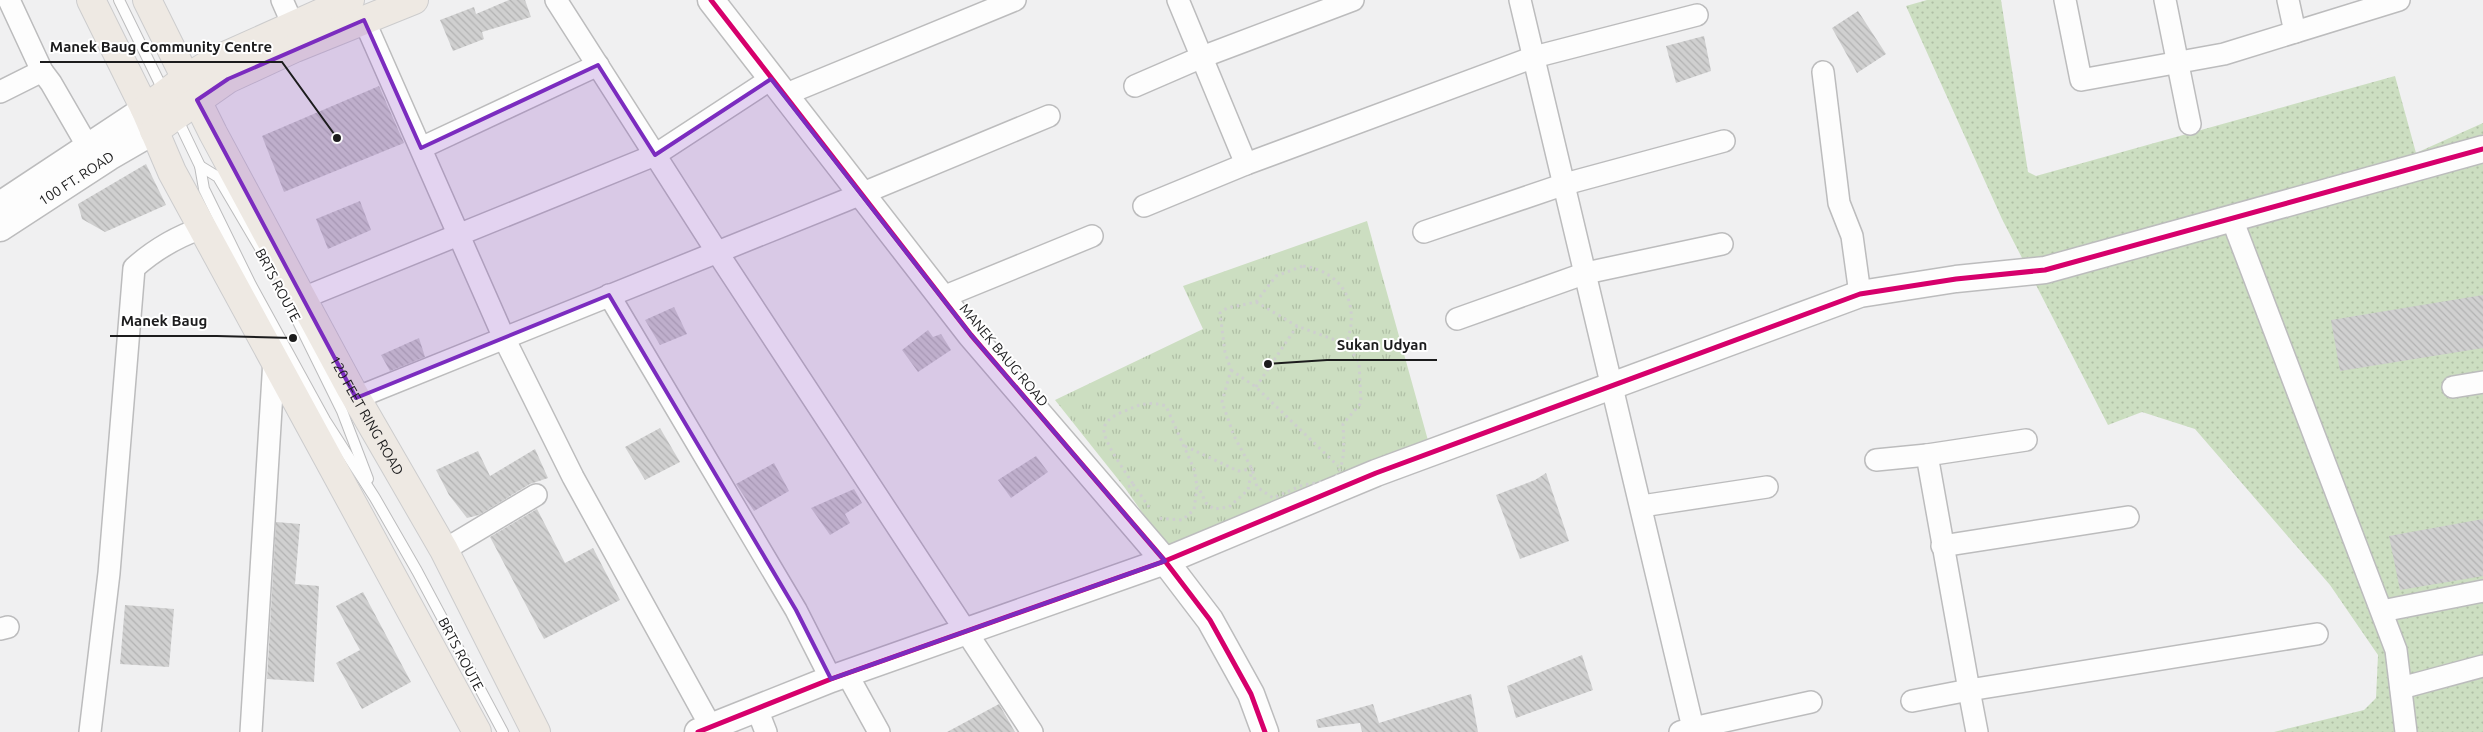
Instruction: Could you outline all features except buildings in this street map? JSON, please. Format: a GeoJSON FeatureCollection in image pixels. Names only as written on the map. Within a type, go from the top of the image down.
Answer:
{"type":"FeatureCollection","features":[{"type":"Feature","properties":{"kind":"main road","name":"120 FEET RING ROAD"},"geometry":{"type":"LineString","coordinates":[[91,0],[170,105],[303,298],[356,398],[444,550],[536,732]]}},
{"type":"Feature","properties":{"kind":"main road","name":"120 FEET RING ROAD"},"geometry":{"type":"LineString","coordinates":[[147,0],[170,105],[172,172],[478,732]]}},
{"type":"Feature","properties":{"kind":"main road","name":"100 FT. ROAD"},"geometry":{"type":"LineString","coordinates":[[170,105],[216,60],[293,25],[357,10],[414,0]]}},
{"type":"Feature","properties":{"kind":"main road","name":"100 FT. ROAD"},"geometry":{"type":"LineString","coordinates":[[170,105],[228,80],[357,10]]}},
{"type":"Feature","properties":{"kind":"street"},"geometry":{"type":"LineString","coordinates":[[9,0],[42,71],[88,147]]}},
{"type":"Feature","properties":{"kind":"street"},"geometry":{"type":"LineString","coordinates":[[282,0],[293,25]]}},
{"type":"Feature","properties":{"kind":"street"},"geometry":{"type":"LineString","coordinates":[[556,0],[717,252],[1032,732]]}},
{"type":"Feature","properties":{"kind":"street","name":"MANEK BAUG ROAD"},"geometry":{"type":"LineString","coordinates":[[711,0],[860,194],[944,297],[971,335],[1165,561],[1210,620],[1252,694],[1265,732]]}},
{"type":"Feature","properties":{"kind":"street"},"geometry":{"type":"LineString","coordinates":[[303,298],[655,155],[778,87],[1015,0]]}},
{"type":"Feature","properties":{"kind":"street"},"geometry":{"type":"LineString","coordinates":[[1178,0],[1246,164]]}},
{"type":"Feature","properties":{"kind":"street"},"geometry":{"type":"LineString","coordinates":[[1135,86],[1202,57],[1353,0]]}},
{"type":"Feature","properties":{"kind":"street"},"geometry":{"type":"LineString","coordinates":[[1520,0],[1642,506],[1687,730],[1811,702]]}},
{"type":"Feature","properties":{"kind":"street"},"geometry":{"type":"LineString","coordinates":[[2065,0],[2081,80],[2224,54],[2398,0]]}},
{"type":"Feature","properties":{"kind":"street"},"geometry":{"type":"LineString","coordinates":[[2165,0],[2190,124]]}},
{"type":"Feature","properties":{"kind":"street"},"geometry":{"type":"LineString","coordinates":[[2288,0],[2295,32]]}},
{"type":"Feature","properties":{"kind":"street"},"geometry":{"type":"LineString","coordinates":[[357,10],[421,148],[504,338],[573,477],[704,729],[762,720],[839,676],[1165,561],[1376,473],[1860,294],[1956,279],[2045,270],[2483,149]]}},
{"type":"Feature","properties":{"kind":"street"},"geometry":{"type":"LineString","coordinates":[[1144,206],[1246,164],[1534,57],[1697,14]]}},
{"type":"Feature","properties":{"kind":"street"},"geometry":{"type":"LineString","coordinates":[[421,148],[598,66]]}},
{"type":"Feature","properties":{"kind":"street"},"geometry":{"type":"LineString","coordinates":[[0,92],[42,71]]}},
{"type":"Feature","properties":{"kind":"street"},"geometry":{"type":"LineString","coordinates":[[1823,72],[1839,203],[1852,236],[1860,294]]}},
{"type":"Feature","properties":{"kind":"street","name":"100 FT. ROAD"},"geometry":{"type":"LineString","coordinates":[[0,205],[88,147],[170,105]]}},
{"type":"Feature","properties":{"kind":"street","name":"100 FT. ROAD"},"geometry":{"type":"LineString","coordinates":[[0,228],[110,157],[170,105]]}},
{"type":"Feature","properties":{"kind":"street"},"geometry":{"type":"LineString","coordinates":[[356,398],[1049,116]]}},
{"type":"Feature","properties":{"kind":"street"},"geometry":{"type":"LineString","coordinates":[[1424,232],[1565,184],[1724,141]]}},
{"type":"Feature","properties":{"kind":"street"},"geometry":{"type":"LineString","coordinates":[[2232,219],[2396,650],[2406,732]]}},
{"type":"Feature","properties":{"kind":"street"},"geometry":{"type":"LineString","coordinates":[[90,732],[109,573],[134,268],[148,255],[174,238],[202,228]]}},
{"type":"Feature","properties":{"kind":"street"},"geometry":{"type":"LineString","coordinates":[[944,297],[1092,236]]}},
{"type":"Feature","properties":{"kind":"street"},"geometry":{"type":"LineString","coordinates":[[1457,318],[1586,273],[1722,244]]}},
{"type":"Feature","properties":{"kind":"street"},"geometry":{"type":"LineString","coordinates":[[609,295],[796,610],[839,676],[879,732]]}},
{"type":"Feature","properties":{"kind":"street"},"geometry":{"type":"LineString","coordinates":[[251,732],[274,360]]}},
{"type":"Feature","properties":{"kind":"street"},"geometry":{"type":"LineString","coordinates":[[2454,387],[2483,382]]}},
{"type":"Feature","properties":{"kind":"street"},"geometry":{"type":"LineString","coordinates":[[1876,460],[1927,455],[2026,440]]}},
{"type":"Feature","properties":{"kind":"street"},"geometry":{"type":"LineString","coordinates":[[1927,455],[1977,732]]}},
{"type":"Feature","properties":{"kind":"street"},"geometry":{"type":"LineString","coordinates":[[1642,506],[1768,487]]}},
{"type":"Feature","properties":{"kind":"street"},"geometry":{"type":"LineString","coordinates":[[444,550],[536,495]]}},
{"type":"Feature","properties":{"kind":"street"},"geometry":{"type":"LineString","coordinates":[[1942,546],[2128,517]]}},
{"type":"Feature","properties":{"kind":"street"},"geometry":{"type":"LineString","coordinates":[[2382,611],[2483,591]]}},
{"type":"Feature","properties":{"kind":"street"},"geometry":{"type":"LineString","coordinates":[[1912,701],[1969,690],[2317,634]]}},
{"type":"Feature","properties":{"kind":"street"},"geometry":{"type":"LineString","coordinates":[[2401,688],[2483,666]]}},
{"type":"Feature","properties":{"kind":"lane","name":"BRTS ROUTE"},"geometry":{"type":"LineString","coordinates":[[120,0],[200,166],[204,189],[252,285],[325,420],[375,498],[418,571],[503,732]]}},
{"type":"Feature","properties":{"kind":"lane","name":"BRTS ROUTE"},"geometry":{"type":"LineString","coordinates":[[200,166],[218,177],[273,271],[342,411],[375,498]]}},
{"type":"Feature","properties":{"kind":"path"},"geometry":{"type":"LineString","coordinates":[[1256,302],[1297,326],[1346,344],[1359,362],[1361,404],[1343,424],[1344,447],[1342,469],[1334,480],[1303,486],[1273,498],[1257,487],[1252,469],[1234,436],[1222,402],[1231,370],[1225,352],[1220,313],[1227,308],[1256,302],[1276,276],[1302,266],[1320,269],[1342,285],[1353,310],[1351,331],[1346,344]]}},
{"type":"Feature","properties":{"kind":"path"},"geometry":{"type":"LineString","coordinates":[[1256,388],[1297,326]]}},
{"type":"Feature","properties":{"kind":"path"},"geometry":{"type":"LineString","coordinates":[[1231,370],[1256,388],[1342,469],[1344,474]]}},
{"type":"Feature","properties":{"kind":"path"},"geometry":{"type":"LineString","coordinates":[[1197,486],[1194,510],[1182,520],[1157,518],[1106,441],[1104,428],[1109,419],[1137,406],[1152,402],[1166,406],[1185,446],[1197,486],[1206,503],[1214,509],[1229,507],[1248,490],[1252,469]]}},
{"type":"Feature","properties":{"kind":"path"},"geometry":{"type":"LineString","coordinates":[[1185,446],[1238,471],[1252,469]]}},
{"type":"Feature","properties":{"kind":"path"},"geometry":{"type":"LineString","coordinates":[[1125,488],[1133,484]]}},
{"type":"Feature","properties":{"kind":"highlighted area"},"geometry":{"type":"Polygon","coordinates":[[[364,20],[421,148],[598,65],[655,155],[771,79],[971,335],[1165,561],[831,679],[796,610],[609,295],[356,398],[197,100],[228,79],[364,20]]]}},
{"type":"Feature","properties":{"kind":"green space"},"geometry":{"type":"Polygon","coordinates":[[[1927,0],[2001,0],[2028,172],[2036,176],[2395,76],[2416,153],[2483,123],[2483,732],[2274,732],[2364,710],[2376,698],[2378,655],[2330,585],[2195,429],[2142,412],[2108,425],[2002,219],[1906,6],[1927,0]]]}},
{"type":"Feature","properties":{"kind":"green space"},"geometry":{"type":"Polygon","coordinates":[[[1367,221],[1429,444],[1169,551],[1125,488],[1055,400],[1203,329],[1183,286],[1367,221]]]}},
{"type":"Feature","properties":{"kind":"cycle path"},"geometry":{"type":"LineString","coordinates":[[711,0],[971,335],[1165,561],[1210,620],[1251,694],[1265,732]]}},
{"type":"Feature","properties":{"kind":"cycle path"},"geometry":{"type":"LineString","coordinates":[[698,732],[831,679],[1165,561],[1376,473],[1860,294],[1956,279],[2045,270],[2483,149]]}},
{"type":"Feature","properties":{"kind":"place","name":"Manek Baug Community Centre"},"geometry":{"type":"Point","coordinates":[337,138]}},
{"type":"Feature","properties":{"kind":"place","name":"Manek Baug"},"geometry":{"type":"Point","coordinates":[293,338]}},
{"type":"Feature","properties":{"kind":"place","name":"Sukan Udyan"},"geometry":{"type":"Point","coordinates":[1268,364]}}]}
